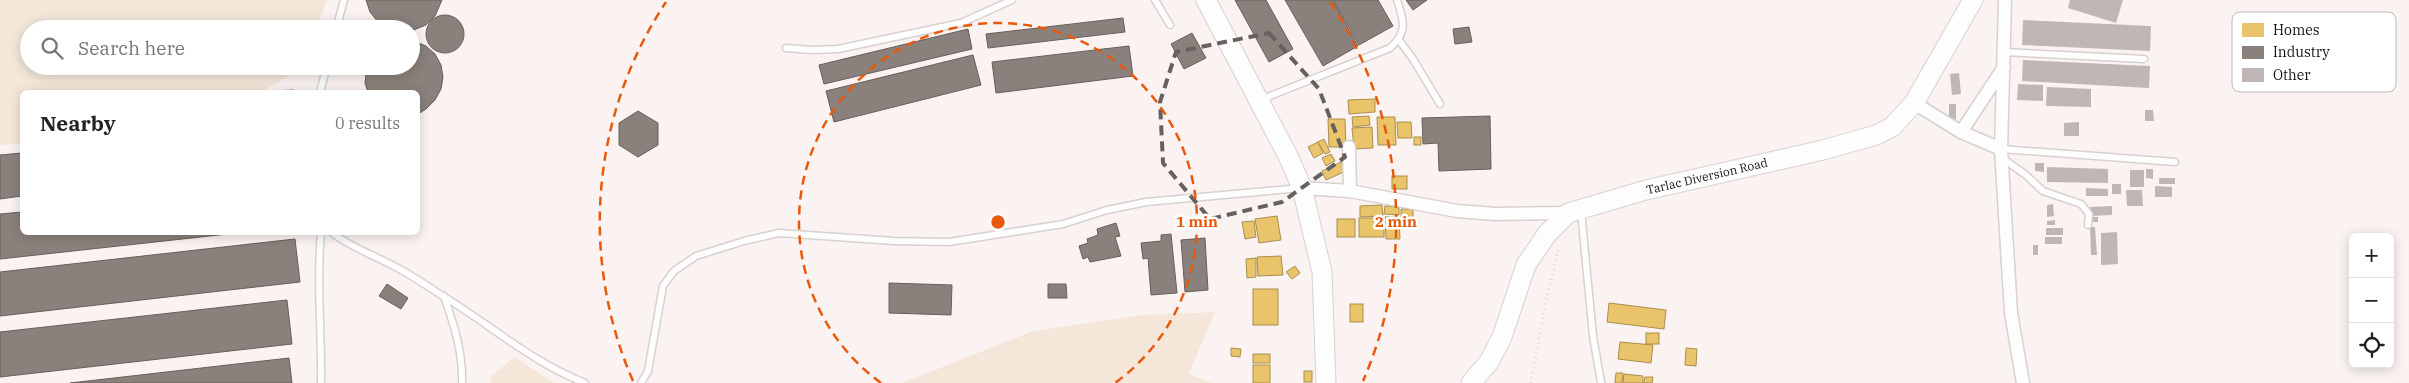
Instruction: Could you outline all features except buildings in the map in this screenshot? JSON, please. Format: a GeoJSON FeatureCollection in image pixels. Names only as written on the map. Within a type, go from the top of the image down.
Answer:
{"type":"FeatureCollection","features":[{"type":"Feature","properties":{"kind":"main road"},"geometry":{"type":"LineString","coordinates":[[1206,0],[1288,156],[1302,188],[1322,272],[1326,383]]}},
{"type":"Feature","properties":{"kind":"main road","name":"Tarlac Diversion Road"},"geometry":{"type":"LineString","coordinates":[[1574,210],[1646,190],[1823,150],[1876,135],[1892,127],[1914,103],[1973,0]]}},
{"type":"Feature","properties":{"kind":"main road"},"geometry":{"type":"LineString","coordinates":[[1472,383],[1489,362],[1502,337],[1526,265],[1547,234],[1574,210]]}},
{"type":"Feature","properties":{"kind":"street"},"geometry":{"type":"LineString","coordinates":[[2005,0],[2001,153],[2011,313],[2023,383]]}},
{"type":"Feature","properties":{"kind":"street"},"geometry":{"type":"LineString","coordinates":[[1961,132],[2004,66]]}},
{"type":"Feature","properties":{"kind":"street"},"geometry":{"type":"LineString","coordinates":[[1914,103],[1961,132],[2001,153]]}},
{"type":"Feature","properties":{"kind":"street"},"geometry":{"type":"LineString","coordinates":[[1349,147],[1350,191]]}},
{"type":"Feature","properties":{"kind":"street"},"geometry":{"type":"LineString","coordinates":[[1302,188],[1350,191],[1458,211],[1495,214],[1574,210]]}},
{"type":"Feature","properties":{"kind":"lane"},"geometry":{"type":"LineString","coordinates":[[338,20],[344,0]]}},
{"type":"Feature","properties":{"kind":"lane"},"geometry":{"type":"LineString","coordinates":[[786,48],[826,50],[961,23],[1012,0]]}},
{"type":"Feature","properties":{"kind":"lane"},"geometry":{"type":"LineString","coordinates":[[1155,0],[1170,25]]}},
{"type":"Feature","properties":{"kind":"lane"},"geometry":{"type":"LineString","coordinates":[[1259,100],[1345,68],[1390,48],[1399,40],[1404,19],[1397,0]]}},
{"type":"Feature","properties":{"kind":"lane"},"geometry":{"type":"LineString","coordinates":[[1399,40],[1413,59],[1440,104]]}},
{"type":"Feature","properties":{"kind":"lane"},"geometry":{"type":"LineString","coordinates":[[2004,52],[2144,58]]}},
{"type":"Feature","properties":{"kind":"lane"},"geometry":{"type":"LineString","coordinates":[[320,90],[324,75]]}},
{"type":"Feature","properties":{"kind":"lane"},"geometry":{"type":"LineString","coordinates":[[2001,153],[2175,162]]}},
{"type":"Feature","properties":{"kind":"lane"},"geometry":{"type":"LineString","coordinates":[[2001,153],[2043,191],[2081,204],[2088,214],[2088,225]]}},
{"type":"Feature","properties":{"kind":"lane"},"geometry":{"type":"LineString","coordinates":[[641,383],[648,371],[663,286],[674,272],[696,256],[744,241],[779,234],[894,242],[949,242],[1063,224],[1108,210],[1146,202],[1302,188]]}},
{"type":"Feature","properties":{"kind":"lane"},"geometry":{"type":"LineString","coordinates":[[1574,210],[1601,382]]}},
{"type":"Feature","properties":{"kind":"lane"},"geometry":{"type":"LineString","coordinates":[[321,235],[318,266],[322,335],[322,383]]}},
{"type":"Feature","properties":{"kind":"lane"},"geometry":{"type":"LineString","coordinates":[[335,235],[352,248],[393,265],[444,296],[515,344],[570,377],[585,383]]}},
{"type":"Feature","properties":{"kind":"lane"},"geometry":{"type":"LineString","coordinates":[[444,296],[456,331],[461,359],[462,383]]}},
{"type":"Feature","properties":{"kind":"path"},"geometry":{"type":"LineString","coordinates":[[1531,383],[1546,300],[1560,242]]}},
{"type":"Feature","properties":{"kind":"highlighted area"},"geometry":{"type":"Polygon","coordinates":[[[1269,33],[1319,89],[1345,157],[1282,202],[1210,219],[1163,163],[1160,102],[1176,52],[1269,33]]]}},
{"type":"Feature","properties":{"kind":"shaded area"},"geometry":{"type":"Polygon","coordinates":[[[0,0],[327,0],[319,20],[20,20],[20,75],[290,75],[264,90],[20,90],[20,143],[0,145],[0,0]]]}},
{"type":"Feature","properties":{"kind":"shaded area"},"geometry":{"type":"Polygon","coordinates":[[[1215,312],[1189,374],[1211,383],[902,383],[1033,331],[1142,315],[1215,312]]]}},
{"type":"Feature","properties":{"kind":"shaded area"},"geometry":{"type":"Polygon","coordinates":[[[515,357],[554,383],[490,383],[492,375],[515,357]]]}}]}
